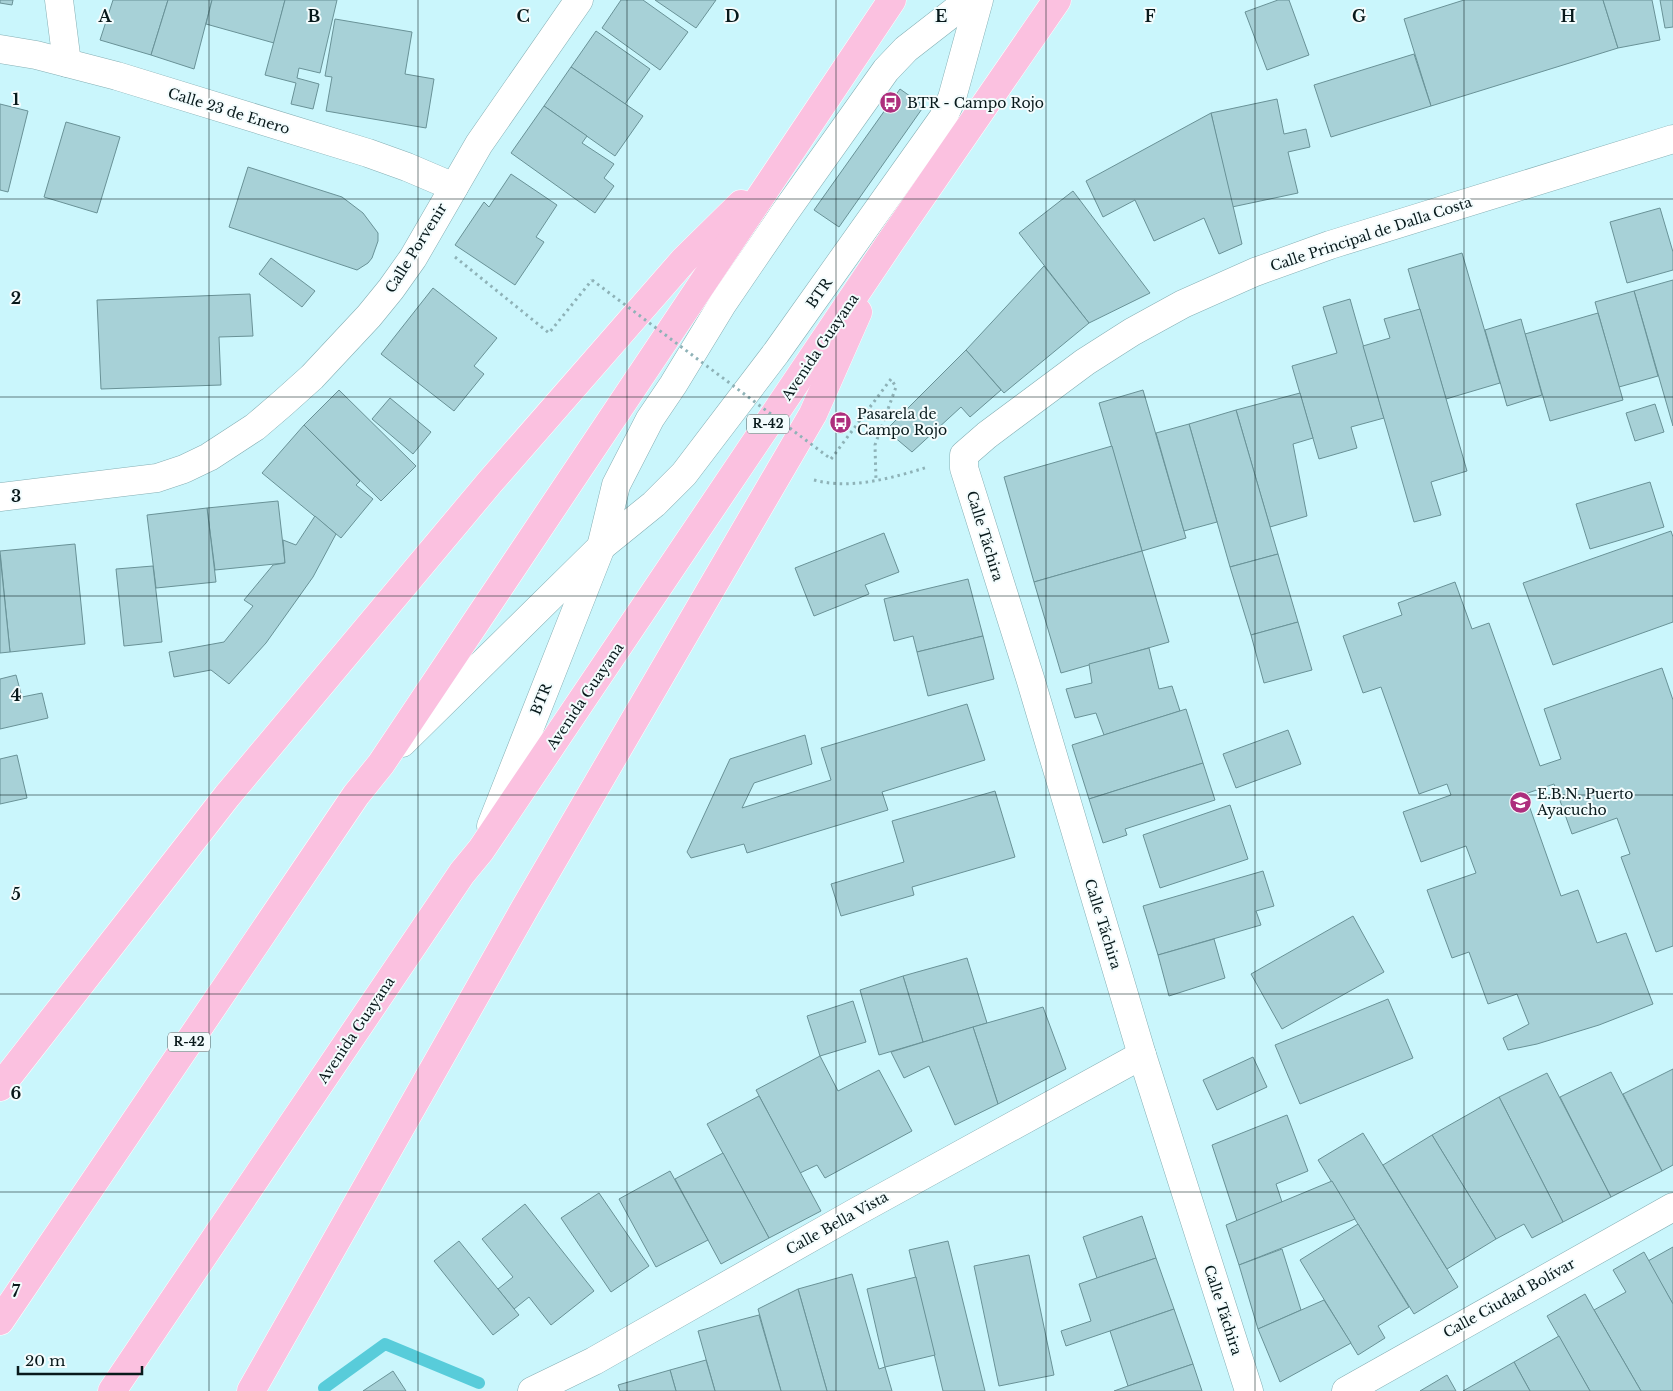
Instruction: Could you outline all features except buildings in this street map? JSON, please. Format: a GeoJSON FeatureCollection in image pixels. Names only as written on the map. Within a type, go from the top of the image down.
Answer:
{"type":"FeatureCollection","features":[{"type":"Feature","properties":{"kind":"main road","name":"R-42"},"geometry":{"type":"LineString","coordinates":[[0,1321],[351,803],[381,764],[892,0]]}},
{"type":"Feature","properties":{"kind":"main road","name":"Avenida Guayana"},"geometry":{"type":"LineString","coordinates":[[112,1391],[462,874],[481,850],[889,244],[1058,0]]}},
{"type":"Feature","properties":{"kind":"main road"},"geometry":{"type":"LineString","coordinates":[[0,1087],[227,796],[483,490],[684,260],[781,165]]}},
{"type":"Feature","properties":{"kind":"main road"},"geometry":{"type":"LineString","coordinates":[[251,1391],[530,900],[813,414],[889,244]]}},
{"type":"Feature","properties":{"kind":"street"},"geometry":{"type":"LineString","coordinates":[[59,0],[67,63]]}},
{"type":"Feature","properties":{"kind":"street","name":"Calle Porvenir"},"geometry":{"type":"LineString","coordinates":[[0,497],[157,478],[184,469],[209,457],[255,427],[312,377],[369,316],[391,289],[427,234],[480,144],[579,0]]}},
{"type":"Feature","properties":{"kind":"street","name":"BTR"},"geometry":{"type":"LineString","coordinates":[[481,850],[601,547],[616,485],[650,419],[723,303],[783,214],[886,70],[906,48],[969,0]]}},
{"type":"Feature","properties":{"kind":"street","name":"BTR"},"geometry":{"type":"LineString","coordinates":[[381,764],[601,547],[654,504],[684,474],[776,353],[943,118],[952,98],[979,0]]}},
{"type":"Feature","properties":{"kind":"street","name":"Calle 23 de Enero"},"geometry":{"type":"LineString","coordinates":[[0,49],[36,55],[117,76],[368,153],[454,187]]}},
{"type":"Feature","properties":{"kind":"street","name":"Calle Principal de Dalla Costa"},"geometry":{"type":"LineString","coordinates":[[964,455],[987,435],[1085,362],[1132,332],[1183,304],[1255,272],[1330,245],[1673,139]]}},
{"type":"Feature","properties":{"kind":"street","name":"Calle Táchira"},"geometry":{"type":"LineString","coordinates":[[964,455],[964,468],[1030,678],[1142,1055],[1249,1391]]}},
{"type":"Feature","properties":{"kind":"street","name":"Calle Bella Vista"},"geometry":{"type":"LineString","coordinates":[[532,1391],[594,1360],[864,1208],[1142,1055]]}},
{"type":"Feature","properties":{"kind":"street","name":"Calle Ciudad Bolívar"},"geometry":{"type":"LineString","coordinates":[[1346,1391],[1673,1207]]}},
{"type":"Feature","properties":{"kind":"path"},"geometry":{"type":"LineString","coordinates":[[427,234],[549,333],[592,280],[831,459],[891,379],[896,387],[875,445],[876,481]]}},
{"type":"Feature","properties":{"kind":"path"},"geometry":{"type":"LineString","coordinates":[[780,471],[829,484],[876,481],[964,455]]}},
{"type":"Feature","properties":{"kind":"waterway"},"geometry":{"type":"LineString","coordinates":[[324,1388],[385,1344],[479,1383]]}},
{"type":"Feature","properties":{"kind":"place","name":"BTR - Campo Rojo"},"geometry":{"type":"Point","coordinates":[891,103]}},
{"type":"Feature","properties":{"kind":"place","name":"Pasarela de Campo Rojo"},"geometry":{"type":"Point","coordinates":[841,422]}},
{"type":"Feature","properties":{"kind":"place","name":"E.B.N. Puerto Ayacucho"},"geometry":{"type":"Point","coordinates":[1521,802]}}]}
